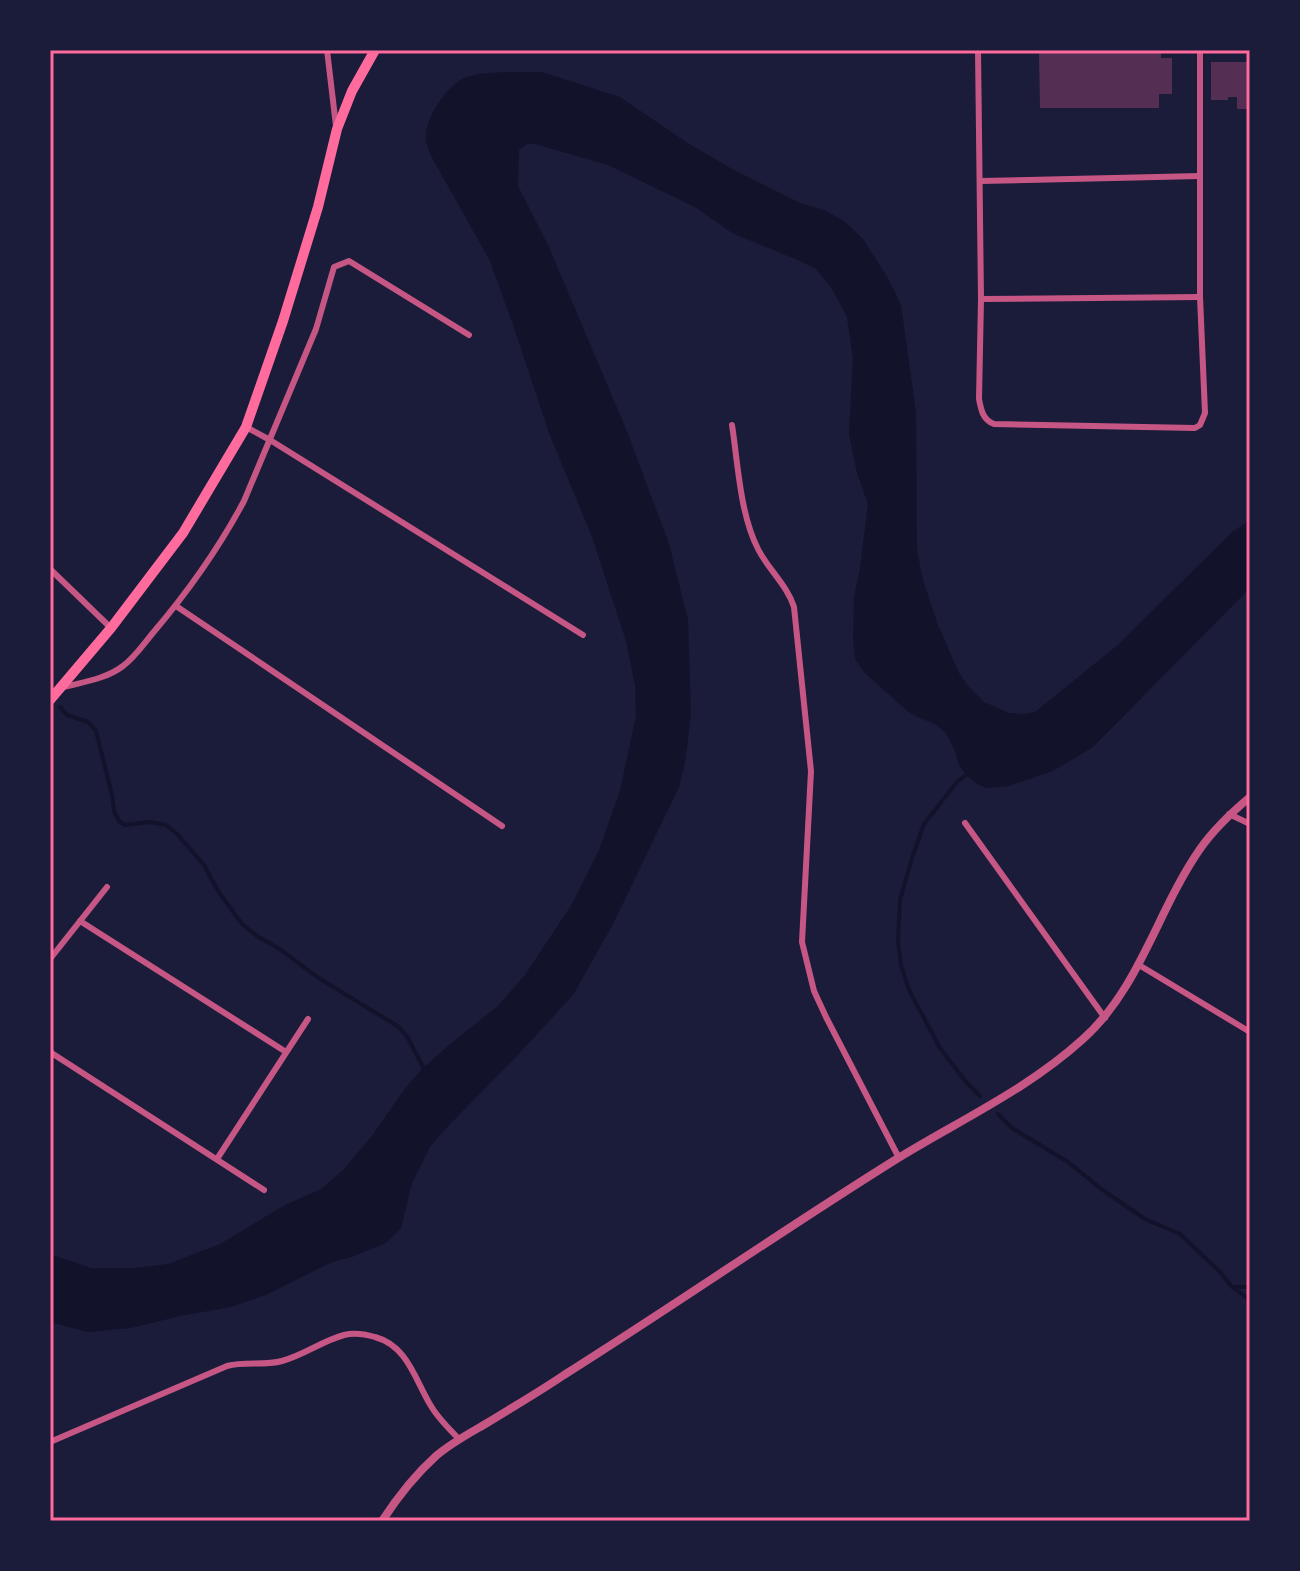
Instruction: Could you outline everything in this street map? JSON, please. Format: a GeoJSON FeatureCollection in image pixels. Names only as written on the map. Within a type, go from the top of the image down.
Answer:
{"type":"FeatureCollection","features":[{"type":"Feature","properties":{"kind":"main road"},"geometry":{"type":"LineString","coordinates":[[50,700],[111,628],[183,533],[246,427],[288,307],[337,129],[352,91],[375,50]]}},
{"type":"Feature","properties":{"kind":"street"},"geometry":{"type":"LineString","coordinates":[[327,50],[337,129]]}},
{"type":"Feature","properties":{"kind":"street"},"geometry":{"type":"LineString","coordinates":[[978,50],[979,399],[983,414],[994,424],[1195,428],[1200,425],[1205,413],[1200,297],[1200,50]]}},
{"type":"Feature","properties":{"kind":"street"},"geometry":{"type":"LineString","coordinates":[[980,181],[1200,176]]}},
{"type":"Feature","properties":{"kind":"street"},"geometry":{"type":"LineString","coordinates":[[61,688],[107,675],[136,654],[176,606],[234,520],[316,329],[334,267],[349,261],[469,335]]}},
{"type":"Feature","properties":{"kind":"street"},"geometry":{"type":"LineString","coordinates":[[981,299],[1200,297]]}},
{"type":"Feature","properties":{"kind":"street"},"geometry":{"type":"LineString","coordinates":[[732,425],[752,536],[758,550],[791,596],[794,607],[811,771],[802,942],[814,991],[899,1158]]}},
{"type":"Feature","properties":{"kind":"street"},"geometry":{"type":"LineString","coordinates":[[246,427],[583,635]]}},
{"type":"Feature","properties":{"kind":"street"},"geometry":{"type":"LineString","coordinates":[[50,569],[111,628]]}},
{"type":"Feature","properties":{"kind":"street"},"geometry":{"type":"LineString","coordinates":[[176,606],[502,826]]}},
{"type":"Feature","properties":{"kind":"street"},"geometry":{"type":"LineString","coordinates":[[382,1521],[413,1480],[436,1456],[459,1439],[563,1376],[899,1158],[1017,1089],[1083,1039],[1105,1018],[1139,965],[1200,848],[1229,814],[1250,797]]}},
{"type":"Feature","properties":{"kind":"street"},"geometry":{"type":"LineString","coordinates":[[1229,814],[1250,824]]}},
{"type":"Feature","properties":{"kind":"street"},"geometry":{"type":"LineString","coordinates":[[965,823],[1105,1018]]}},
{"type":"Feature","properties":{"kind":"street"},"geometry":{"type":"LineString","coordinates":[[50,959],[107,887]]}},
{"type":"Feature","properties":{"kind":"street"},"geometry":{"type":"LineString","coordinates":[[80,921],[286,1052]]}},
{"type":"Feature","properties":{"kind":"street"},"geometry":{"type":"LineString","coordinates":[[1139,965],[1250,1032]]}},
{"type":"Feature","properties":{"kind":"street"},"geometry":{"type":"LineString","coordinates":[[217,1159],[308,1019]]}},
{"type":"Feature","properties":{"kind":"street"},"geometry":{"type":"LineString","coordinates":[[50,1052],[264,1190]]}},
{"type":"Feature","properties":{"kind":"street"},"geometry":{"type":"LineString","coordinates":[[50,1442],[227,1366],[279,1362],[347,1334],[364,1333],[382,1339],[400,1351],[431,1406],[459,1439]]}},
{"type":"Feature","properties":{"kind":"shaded area"},"geometry":{"type":"Polygon","coordinates":[[[542,72],[620,97],[732,169],[844,221],[863,239],[901,305],[916,413],[917,550],[923,580],[959,673],[984,702],[1009,713],[1035,712],[1119,644],[1232,532],[1250,520],[1250,588],[1093,747],[1053,771],[1009,786],[987,788],[977,784],[959,765],[946,733],[906,710],[864,672],[855,659],[854,597],[868,504],[857,473],[849,434],[853,358],[847,317],[831,287],[816,269],[732,233],[695,207],[608,165],[527,144],[519,150],[518,186],[548,245],[626,429],[669,544],[688,620],[691,714],[679,787],[612,926],[573,995],[430,1147],[412,1183],[401,1228],[386,1243],[332,1262],[266,1295],[231,1307],[131,1328],[88,1332],[50,1322],[50,1254],[91,1268],[168,1264],[220,1244],[285,1205],[321,1189],[342,1171],[422,1069],[498,1006],[525,975],[572,904],[599,850],[620,791],[636,716],[635,685],[626,641],[592,537],[549,433],[490,261],[430,154],[426,140],[433,112],[456,83],[474,75],[542,72]]]}},
{"type":"Feature","properties":{"kind":"building"},"geometry":{"type":"Polygon","coordinates":[[[1039,52],[1161,52],[1161,58],[1172,58],[1172,94],[1159,94],[1159,108],[1040,108],[1039,52]]]}},
{"type":"Feature","properties":{"kind":"building"},"geometry":{"type":"Polygon","coordinates":[[[1211,62],[1250,62],[1250,109],[1237,109],[1237,97],[1211,100],[1211,62]]]}},
{"type":"Feature","properties":{"kind":"waterway"},"geometry":{"type":"LineString","coordinates":[[60,707],[67,715],[88,722],[96,731],[119,821],[125,825],[149,822],[166,825],[177,834],[204,865],[242,924],[317,977],[399,1027],[426,1073]]}},
{"type":"Feature","properties":{"kind":"waterway"},"geometry":{"type":"LineString","coordinates":[[969,771],[924,824],[900,900],[898,941],[909,990],[940,1048],[980,1096]]}},
{"type":"Feature","properties":{"kind":"waterway"},"geometry":{"type":"LineString","coordinates":[[998,1114],[1012,1128],[1068,1162],[1145,1219],[1180,1234],[1232,1287],[1250,1300]]}},
{"type":"Feature","properties":{"kind":"waterway"},"geometry":{"type":"LineString","coordinates":[[1234,1287],[1250,1287]]}}]}
